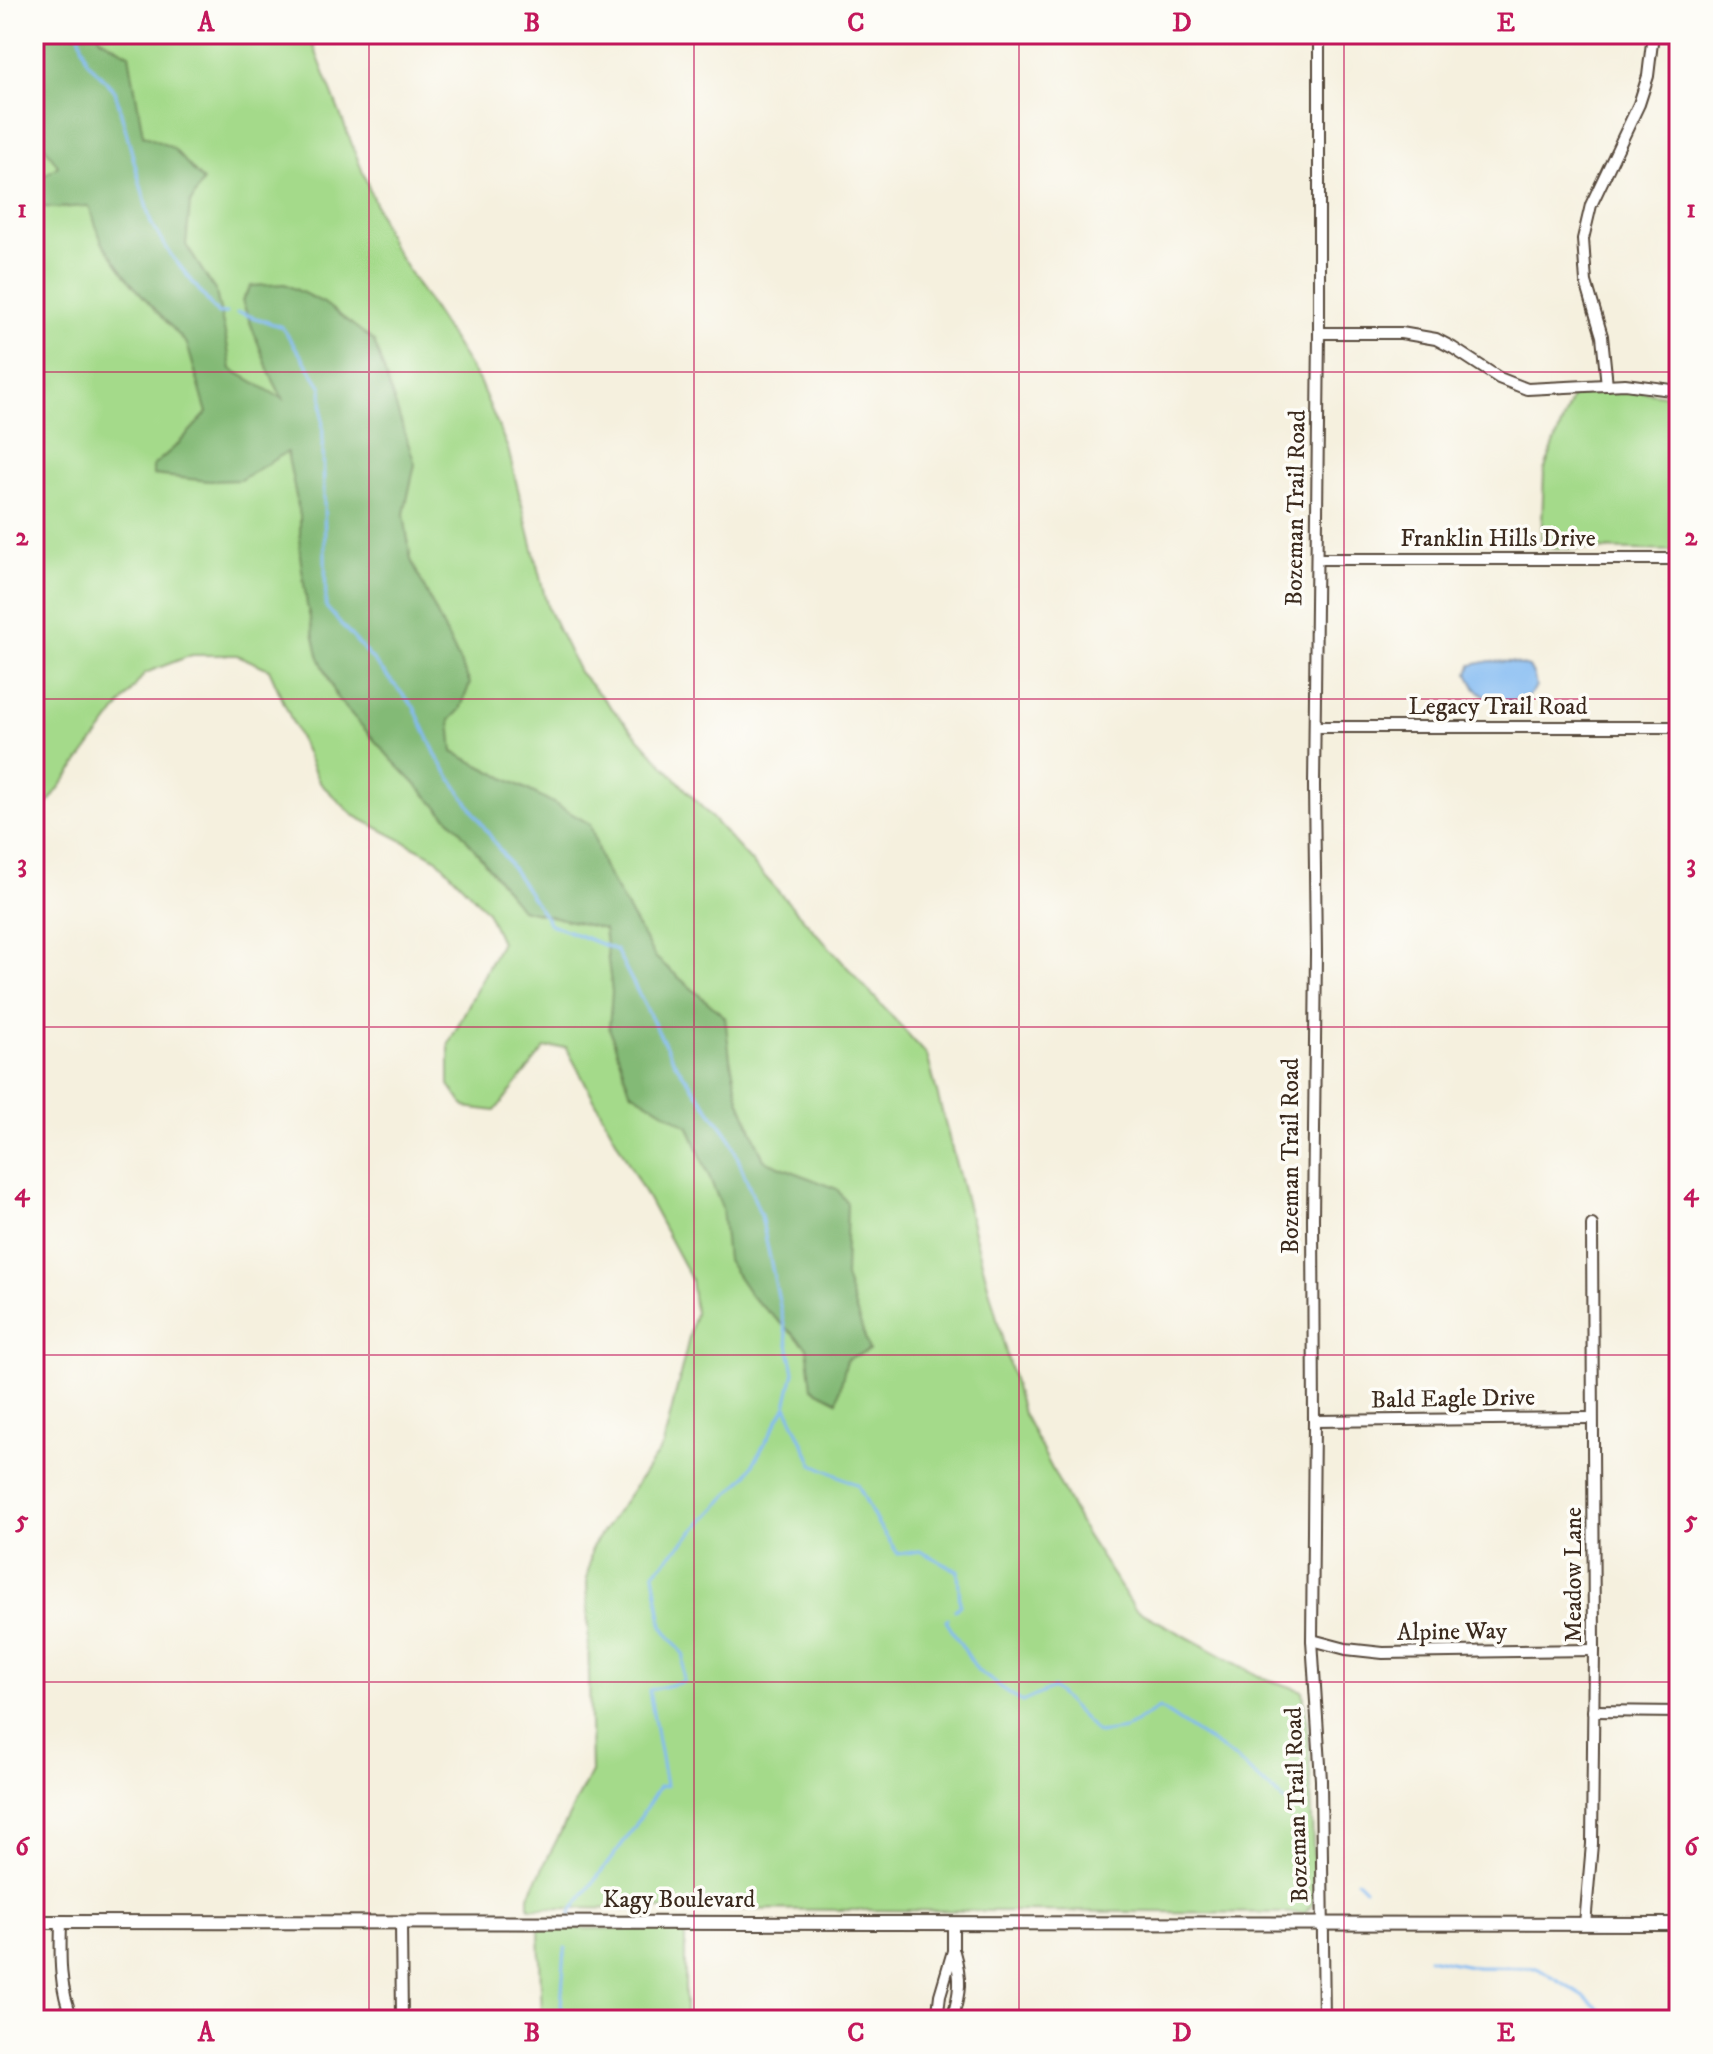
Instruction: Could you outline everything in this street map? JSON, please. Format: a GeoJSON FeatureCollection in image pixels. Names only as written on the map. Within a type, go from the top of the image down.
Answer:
{"type":"FeatureCollection","features":[{"type":"Feature","properties":{"kind":"main road","name":"Kagy Boulevard"},"geometry":{"type":"LineString","coordinates":[[34,1922],[1324,1923]]}},
{"type":"Feature","properties":{"kind":"main road","name":"Bozeman Trail Road"},"geometry":{"type":"LineString","coordinates":[[1324,1923],[1679,1924]]}},
{"type":"Feature","properties":{"kind":"street","name":"Bozeman Trail Road"},"geometry":{"type":"LineString","coordinates":[[1319,34],[1312,1640],[1321,1780],[1324,1923]]}},
{"type":"Feature","properties":{"kind":"street"},"geometry":{"type":"LineString","coordinates":[[1607,385],[1602,336],[1586,282],[1583,239],[1591,205],[1639,104],[1648,76],[1653,34]]}},
{"type":"Feature","properties":{"kind":"street"},"geometry":{"type":"LineString","coordinates":[[1319,333],[1401,333],[1436,339],[1499,378],[1527,389],[1645,385],[1679,391]]}},
{"type":"Feature","properties":{"kind":"street","name":"Franklin Hills Drive"},"geometry":{"type":"LineString","coordinates":[[1317,559],[1679,559]]}},
{"type":"Feature","properties":{"kind":"street","name":"Legacy Trail Road"},"geometry":{"type":"LineString","coordinates":[[1316,727],[1679,727]]}},
{"type":"Feature","properties":{"kind":"street","name":"Meadow Lane"},"geometry":{"type":"LineString","coordinates":[[1585,1924],[1592,1844],[1594,1650],[1592,1225]]}},
{"type":"Feature","properties":{"kind":"street","name":"Bald Eagle Drive"},"geometry":{"type":"LineString","coordinates":[[1314,1421],[1592,1418]]}},
{"type":"Feature","properties":{"kind":"street","name":"Alpine Way"},"geometry":{"type":"LineString","coordinates":[[1312,1640],[1346,1649],[1383,1653],[1594,1650]]}},
{"type":"Feature","properties":{"kind":"street"},"geometry":{"type":"LineString","coordinates":[[1593,1711],[1679,1712]]}},
{"type":"Feature","properties":{"kind":"street"},"geometry":{"type":"LineString","coordinates":[[61,1922],[60,1970],[63,1992],[73,2020]]}},
{"type":"Feature","properties":{"kind":"street"},"geometry":{"type":"LineString","coordinates":[[401,1922],[402,2020]]}},
{"type":"Feature","properties":{"kind":"street"},"geometry":{"type":"LineString","coordinates":[[937,2020],[940,1995],[953,1951],[953,1923]]}},
{"type":"Feature","properties":{"kind":"street"},"geometry":{"type":"LineString","coordinates":[[1324,1923],[1324,2020]]}},
{"type":"Feature","properties":{"kind":"street"},"geometry":{"type":"LineString","coordinates":[[952,2020],[960,1985],[953,1951]]}},
{"type":"Feature","properties":{"kind":"green space"},"geometry":{"type":"Polygon","coordinates":[[[34,34],[309,34],[390,242],[479,381],[508,449],[548,609],[579,672],[927,1055],[1021,1409],[1085,1533],[1135,1609],[1261,1677],[1303,1691],[1309,1747],[1315,1894],[1312,1905],[1305,1913],[529,1908],[529,1895],[591,1772],[587,1578],[592,1547],[663,1446],[695,1313],[691,1279],[566,1047],[545,1048],[495,1111],[465,1107],[449,1085],[449,1043],[501,942],[487,911],[436,858],[353,815],[319,782],[269,669],[237,655],[192,655],[145,673],[48,803],[34,841],[34,34]]]}},
{"type":"Feature","properties":{"kind":"green space"},"geometry":{"type":"Polygon","coordinates":[[[34,34],[99,34],[100,38],[129,54],[143,135],[173,148],[203,181],[190,204],[186,245],[216,292],[231,369],[283,399],[242,301],[251,286],[285,284],[324,303],[374,341],[415,464],[404,514],[411,560],[470,683],[460,710],[450,720],[453,752],[590,824],[603,866],[655,957],[725,1017],[739,1099],[764,1160],[837,1189],[847,1203],[845,1277],[869,1350],[847,1359],[837,1401],[812,1388],[807,1347],[752,1297],[727,1260],[722,1208],[689,1127],[630,1091],[609,1027],[612,992],[604,929],[521,909],[457,827],[337,698],[318,655],[307,605],[300,555],[300,516],[287,452],[240,480],[209,481],[153,475],[153,466],[207,413],[187,344],[132,284],[102,242],[89,206],[34,206],[34,183],[58,166],[41,141],[34,110],[34,34]]]}},
{"type":"Feature","properties":{"kind":"green space"},"geometry":{"type":"Polygon","coordinates":[[[1631,390],[1679,397],[1679,551],[1541,548],[1544,471],[1574,392],[1631,390]]]}},
{"type":"Feature","properties":{"kind":"green space"},"geometry":{"type":"Polygon","coordinates":[[[685,1928],[685,2020],[542,2020],[539,1929],[685,1928]]]}},
{"type":"Feature","properties":{"kind":"water"},"geometry":{"type":"Polygon","coordinates":[[[1490,661],[1529,667],[1536,687],[1528,697],[1509,701],[1488,698],[1476,689],[1468,674],[1471,665],[1490,661]]]}},
{"type":"Feature","properties":{"kind":"waterway"},"geometry":{"type":"LineString","coordinates":[[79,34],[87,61],[115,91],[151,223],[171,255],[218,314],[226,313]]}},
{"type":"Feature","properties":{"kind":"waterway"},"geometry":{"type":"LineString","coordinates":[[237,313],[282,327],[322,387],[326,607],[414,707],[438,759],[550,924],[616,950],[673,1060],[729,1136],[761,1216],[794,1372],[786,1406],[747,1475],[654,1573],[662,1626],[684,1655],[683,1682],[649,1690],[666,1786],[659,1787],[632,1831],[571,1916]]}},
{"type":"Feature","properties":{"kind":"waterway"},"geometry":{"type":"LineString","coordinates":[[786,1406],[813,1464],[858,1485],[876,1521],[898,1554],[920,1551],[958,1571],[960,1605],[955,1610]]}},
{"type":"Feature","properties":{"kind":"waterway"},"geometry":{"type":"LineString","coordinates":[[948,1619],[946,1621],[978,1671],[1022,1702],[1053,1688],[1098,1733],[1125,1729],[1159,1708],[1232,1756],[1285,1802]]}},
{"type":"Feature","properties":{"kind":"waterway"},"geometry":{"type":"LineString","coordinates":[[1357,1880],[1365,1888]]}},
{"type":"Feature","properties":{"kind":"waterway"},"geometry":{"type":"LineString","coordinates":[[560,2020],[565,1948]]}},
{"type":"Feature","properties":{"kind":"waterway"},"geometry":{"type":"LineString","coordinates":[[1428,1958],[1476,1967],[1537,1968],[1586,1998],[1612,2020]]}}]}
